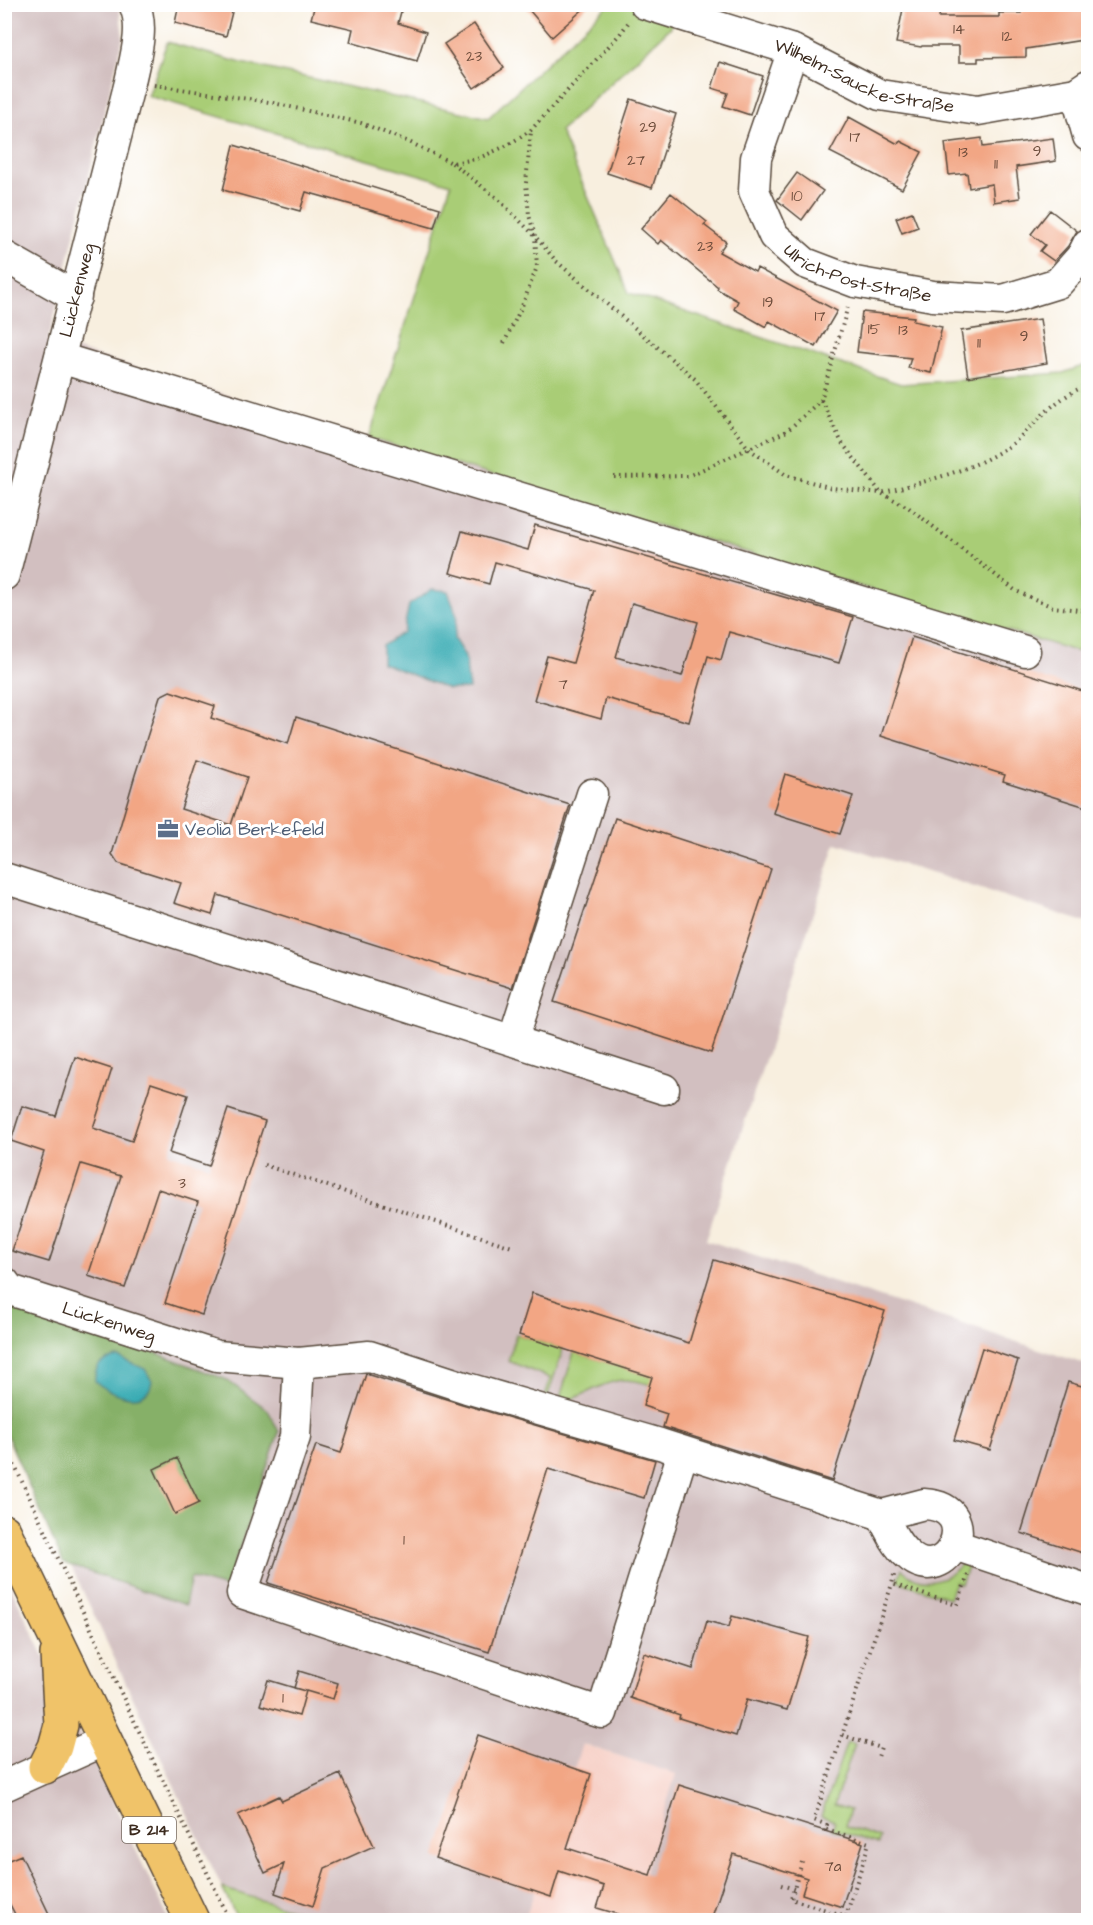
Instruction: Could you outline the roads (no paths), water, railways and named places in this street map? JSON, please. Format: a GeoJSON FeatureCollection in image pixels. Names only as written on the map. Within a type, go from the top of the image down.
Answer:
{"type":"FeatureCollection","features":[{"type":"Feature","properties":{"kind":"main road","name":"B 214"},"geometry":{"type":"LineString","coordinates":[[4,1531],[192,1920]]}},
{"type":"Feature","properties":{"kind":"main road"},"geometry":{"type":"LineString","coordinates":[[45,1767],[55,1747],[61,1725],[55,1634]]}},
{"type":"Feature","properties":{"kind":"street","name":"Lückenweg"},"geometry":{"type":"LineString","coordinates":[[4,575],[130,82],[138,42],[138,12],[134,4]]}},
{"type":"Feature","properties":{"kind":"street","name":"Wilhelm-Saucke-Straße"},"geometry":{"type":"LineString","coordinates":[[639,9],[793,50],[880,95],[978,110],[1082,89]]}},
{"type":"Feature","properties":{"kind":"street","name":"Ulrich-Post-Straße"},"geometry":{"type":"LineString","coordinates":[[793,50],[756,158],[754,191],[774,236],[805,263],[855,282],[933,296],[1003,300],[1058,283],[1082,256],[1089,244]]}},
{"type":"Feature","properties":{"kind":"street"},"geometry":{"type":"LineString","coordinates":[[1082,89],[1089,136]]}},
{"type":"Feature","properties":{"kind":"street"},"geometry":{"type":"LineString","coordinates":[[4,255],[76,297]]}},
{"type":"Feature","properties":{"kind":"street"},"geometry":{"type":"LineString","coordinates":[[60,358],[1025,651]]}},
{"type":"Feature","properties":{"kind":"street"},"geometry":{"type":"LineString","coordinates":[[513,1040],[592,794]]}},
{"type":"Feature","properties":{"kind":"street"},"geometry":{"type":"LineString","coordinates":[[4,878],[664,1089]]}},
{"type":"Feature","properties":{"kind":"street","name":"Lückenweg"},"geometry":{"type":"LineString","coordinates":[[4,1282],[10,1290],[217,1356],[299,1363],[369,1356],[882,1515]]}},
{"type":"Feature","properties":{"kind":"street"},"geometry":{"type":"LineString","coordinates":[[299,1363],[295,1437],[242,1593],[602,1713],[683,1452]]}},
{"type":"Feature","properties":{"kind":"street"},"geometry":{"type":"LineString","coordinates":[[924,1504],[944,1509],[956,1525],[955,1545],[950,1553],[934,1562],[916,1561],[902,1549],[882,1515],[924,1504]]}},
{"type":"Feature","properties":{"kind":"street"},"geometry":{"type":"LineString","coordinates":[[955,1545],[1089,1590]]}},
{"type":"Feature","properties":{"kind":"street"},"geometry":{"type":"LineString","coordinates":[[4,1786],[106,1740]]}},
{"type":"Feature","properties":{"kind":"water"},"geometry":{"type":"Polygon","coordinates":[[[432,589],[448,591],[457,616],[454,639],[465,656],[469,689],[448,689],[382,663],[382,646],[403,632],[409,605],[432,589]]]}},
{"type":"Feature","properties":{"kind":"water"},"geometry":{"type":"Polygon","coordinates":[[[118,1357],[145,1369],[152,1381],[150,1389],[143,1395],[129,1397],[121,1395],[106,1389],[95,1381],[96,1371],[100,1364],[118,1357]]]}},
{"type":"Feature","properties":{"kind":"place","name":"Veolia Berkefeld"},"geometry":{"type":"Point","coordinates":[168,829]}}]}
